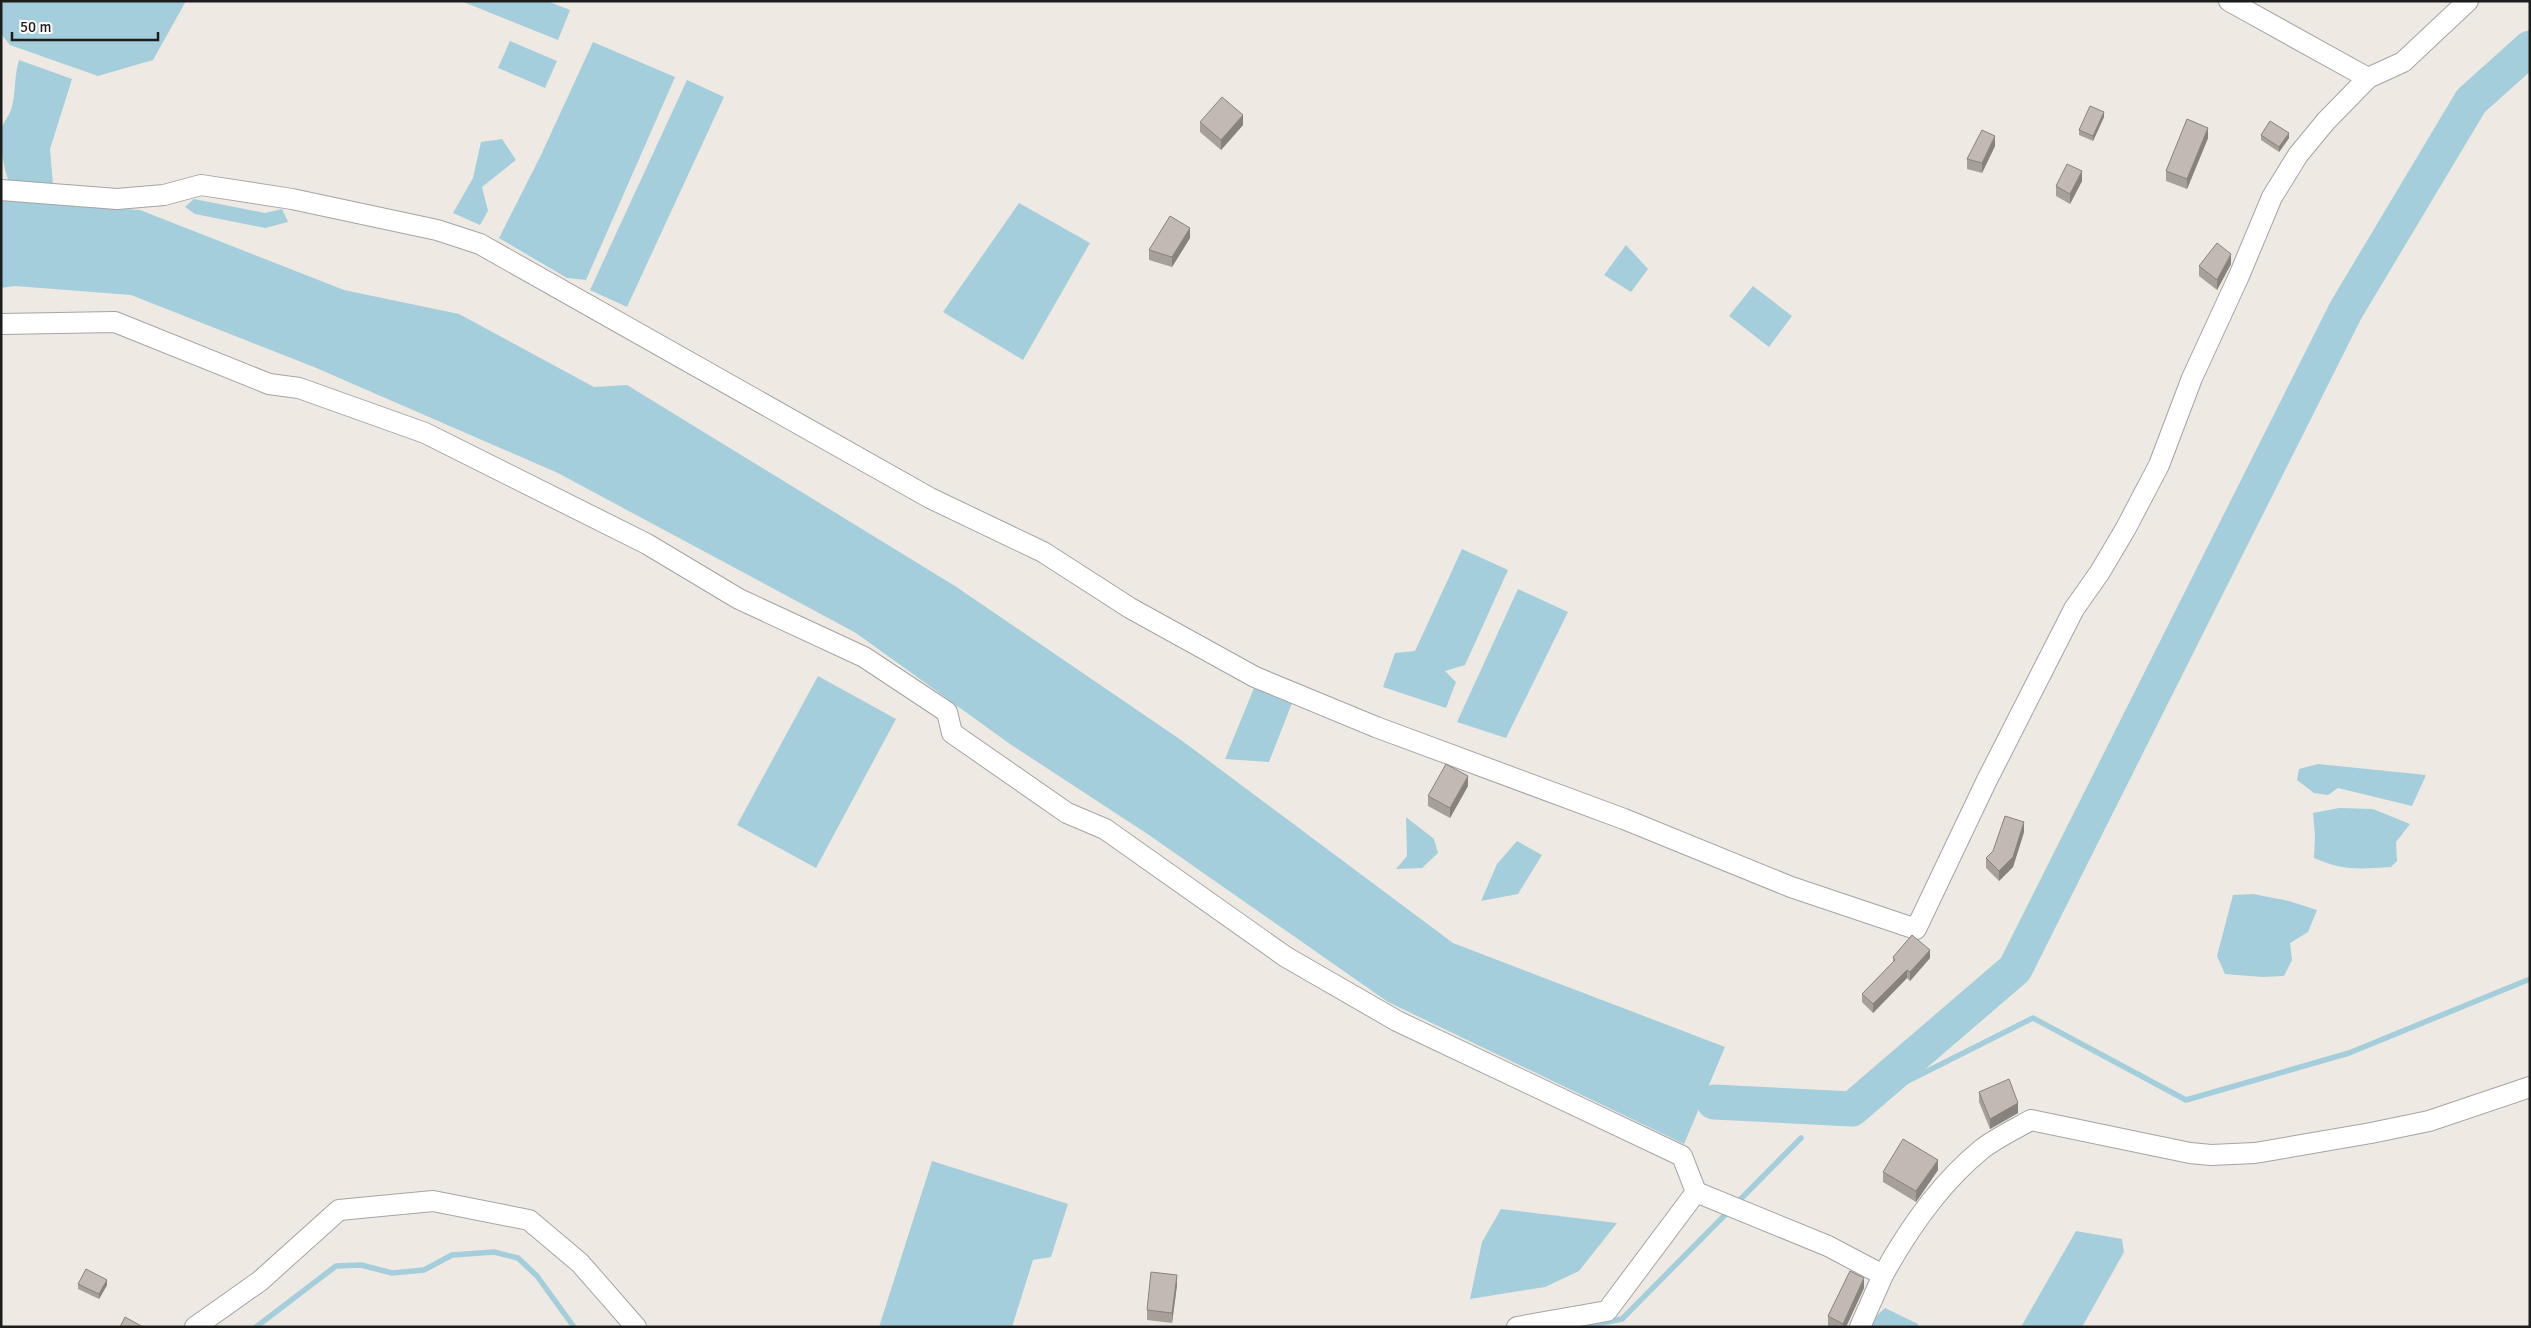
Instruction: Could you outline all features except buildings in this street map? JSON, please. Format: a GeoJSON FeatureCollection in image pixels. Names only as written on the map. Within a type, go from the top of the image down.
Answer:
{"type":"FeatureCollection","features":[{"type":"Feature","properties":{"kind":"street"},"geometry":{"type":"LineString","coordinates":[[2229,1],[2368,78]]}},
{"type":"Feature","properties":{"kind":"street"},"geometry":{"type":"LineString","coordinates":[[1,190],[117,199],[164,195],[201,184],[311,203],[437,230],[480,244],[930,498],[1043,552],[1130,608],[1255,677],[1376,726],[1624,819],[1791,886],[1916,929],[1986,782],[2074,609],[2100,572],[2126,528],[2159,465],[2192,378],[2239,276],[2272,197],[2298,155],[2368,78],[2403,62],[2468,1]]}},
{"type":"Feature","properties":{"kind":"street"},"geometry":{"type":"LineString","coordinates":[[1,324],[115,322],[269,384],[298,388],[425,433],[588,514],[647,544],[739,599],[864,657],[947,712],[952,733],[1067,813],[1105,829],[1294,962],[1397,1021],[1682,1156],[1696,1192],[1828,1246],[1883,1275]]}},
{"type":"Feature","properties":{"kind":"street"},"geometry":{"type":"LineString","coordinates":[[1860,1327],[1883,1275],[1902,1239],[1923,1211],[1956,1174],[1983,1148],[2031,1120],[2190,1153],[2211,1155],[2255,1153],[2429,1121],[2530,1086]]}},
{"type":"Feature","properties":{"kind":"street"},"geometry":{"type":"LineString","coordinates":[[1517,1327],[1607,1311],[1696,1192]]}},
{"type":"Feature","properties":{"kind":"street"},"geometry":{"type":"LineString","coordinates":[[195,1327],[260,1281],[339,1210],[433,1201],[529,1220],[580,1263],[636,1327]]}},
{"type":"Feature","properties":{"kind":"water"},"geometry":{"type":"Polygon","coordinates":[[[1,1],[186,1],[153,60],[98,76],[10,45],[1,34],[1,1]]]}},
{"type":"Feature","properties":{"kind":"water"},"geometry":{"type":"Polygon","coordinates":[[[461,1],[547,1],[570,10],[558,40],[461,1]]]}},
{"type":"Feature","properties":{"kind":"water"},"geometry":{"type":"Polygon","coordinates":[[[510,41],[557,61],[545,88],[498,68],[510,41]]]}},
{"type":"Feature","properties":{"kind":"water"},"geometry":{"type":"Polygon","coordinates":[[[593,42],[675,77],[586,280],[567,278],[499,238],[541,155],[593,42]]]}},
{"type":"Feature","properties":{"kind":"water"},"geometry":{"type":"Polygon","coordinates":[[[19,60],[72,79],[50,149],[53,185],[12,187],[6,174],[1,142],[2,127],[13,104],[19,60]]]}},
{"type":"Feature","properties":{"kind":"water"},"geometry":{"type":"Polygon","coordinates":[[[687,80],[724,97],[627,307],[590,290],[687,80]]]}},
{"type":"Feature","properties":{"kind":"water"},"geometry":{"type":"Polygon","coordinates":[[[502,139],[516,160],[482,187],[488,211],[480,225],[453,213],[473,178],[481,142],[502,139]]]}},
{"type":"Feature","properties":{"kind":"water"},"geometry":{"type":"Polygon","coordinates":[[[194,199],[265,213],[282,209],[288,222],[265,228],[195,214],[185,207],[194,199]]]}},
{"type":"Feature","properties":{"kind":"water"},"geometry":{"type":"Polygon","coordinates":[[[1,200],[140,210],[344,290],[459,314],[594,387],[627,385],[955,586],[1181,740],[1453,943],[1725,1047],[1684,1144],[1388,1002],[1149,835],[1010,744],[856,633],[558,473],[314,367],[131,295],[15,286],[1,288],[1,200]]]}},
{"type":"Feature","properties":{"kind":"water"},"geometry":{"type":"Polygon","coordinates":[[[1019,203],[1090,243],[1023,360],[943,312],[1019,203]]]}},
{"type":"Feature","properties":{"kind":"water"},"geometry":{"type":"Polygon","coordinates":[[[1626,245],[1648,269],[1631,292],[1604,275],[1626,245]]]}},
{"type":"Feature","properties":{"kind":"water"},"geometry":{"type":"Polygon","coordinates":[[[1753,286],[1792,316],[1769,347],[1729,316],[1753,286]]]}},
{"type":"Feature","properties":{"kind":"water"},"geometry":{"type":"Polygon","coordinates":[[[1462,549],[1508,570],[1465,665],[1445,671],[1456,682],[1446,708],[1383,687],[1395,653],[1415,651],[1462,549]]]}},
{"type":"Feature","properties":{"kind":"water"},"geometry":{"type":"Polygon","coordinates":[[[1518,589],[1568,612],[1506,738],[1457,722],[1518,589]]]}},
{"type":"Feature","properties":{"kind":"water"},"geometry":{"type":"Polygon","coordinates":[[[818,676],[896,719],[816,868],[737,825],[818,676]]]}},
{"type":"Feature","properties":{"kind":"water"},"geometry":{"type":"Polygon","coordinates":[[[1254,688],[1292,703],[1269,762],[1225,759],[1254,688]]]}},
{"type":"Feature","properties":{"kind":"water"},"geometry":{"type":"Polygon","coordinates":[[[2318,764],[2426,775],[2412,806],[2338,788],[2328,795],[2314,793],[2297,780],[2299,769],[2318,764]]]}},
{"type":"Feature","properties":{"kind":"water"},"geometry":{"type":"Polygon","coordinates":[[[2339,808],[2373,809],[2410,824],[2396,842],[2397,861],[2391,867],[2351,868],[2334,865],[2314,858],[2313,813],[2339,808]]]}},
{"type":"Feature","properties":{"kind":"water"},"geometry":{"type":"Polygon","coordinates":[[[1406,817],[1434,839],[1438,853],[1422,868],[1396,869],[1407,856],[1406,817]]]}},
{"type":"Feature","properties":{"kind":"water"},"geometry":{"type":"Polygon","coordinates":[[[1517,841],[1542,855],[1518,894],[1481,901],[1497,864],[1517,841]]]}},
{"type":"Feature","properties":{"kind":"water"},"geometry":{"type":"Polygon","coordinates":[[[2253,894],[2289,901],[2317,910],[2308,932],[2290,943],[2292,960],[2284,976],[2262,977],[2225,974],[2217,956],[2233,895],[2253,894]]]}},
{"type":"Feature","properties":{"kind":"water"},"geometry":{"type":"Polygon","coordinates":[[[932,1161],[1068,1204],[1051,1257],[1033,1260],[1012,1327],[879,1327],[932,1161]]]}},
{"type":"Feature","properties":{"kind":"water"},"geometry":{"type":"Polygon","coordinates":[[[1501,1209],[1617,1223],[1579,1271],[1545,1287],[1470,1299],[1482,1242],[1501,1209]]]}},
{"type":"Feature","properties":{"kind":"water"},"geometry":{"type":"Polygon","coordinates":[[[2076,1231],[2122,1239],[2124,1252],[2082,1327],[2021,1327],[2076,1231]]]}},
{"type":"Feature","properties":{"kind":"water"},"geometry":{"type":"Polygon","coordinates":[[[1885,1308],[1918,1324],[1918,1327],[1865,1327],[1885,1308]]]}},
{"type":"Feature","properties":{"kind":"waterway"},"geometry":{"type":"LineString","coordinates":[[1714,1102],[1852,1109],[2015,969],[2346,310],[2471,101],[2530,48]]}},
{"type":"Feature","properties":{"kind":"waterway"},"geometry":{"type":"LineString","coordinates":[[1852,1109],[2033,1018],[2186,1100],[2349,1053],[2530,979]]}},
{"type":"Feature","properties":{"kind":"waterway"},"geometry":{"type":"LineString","coordinates":[[1582,1327],[1622,1319],[1801,1138]]}},
{"type":"Feature","properties":{"kind":"waterway"},"geometry":{"type":"LineString","coordinates":[[256,1327],[336,1266],[361,1265],[392,1273],[424,1270],[452,1255],[494,1252],[518,1258],[537,1276],[574,1327]]}}]}
